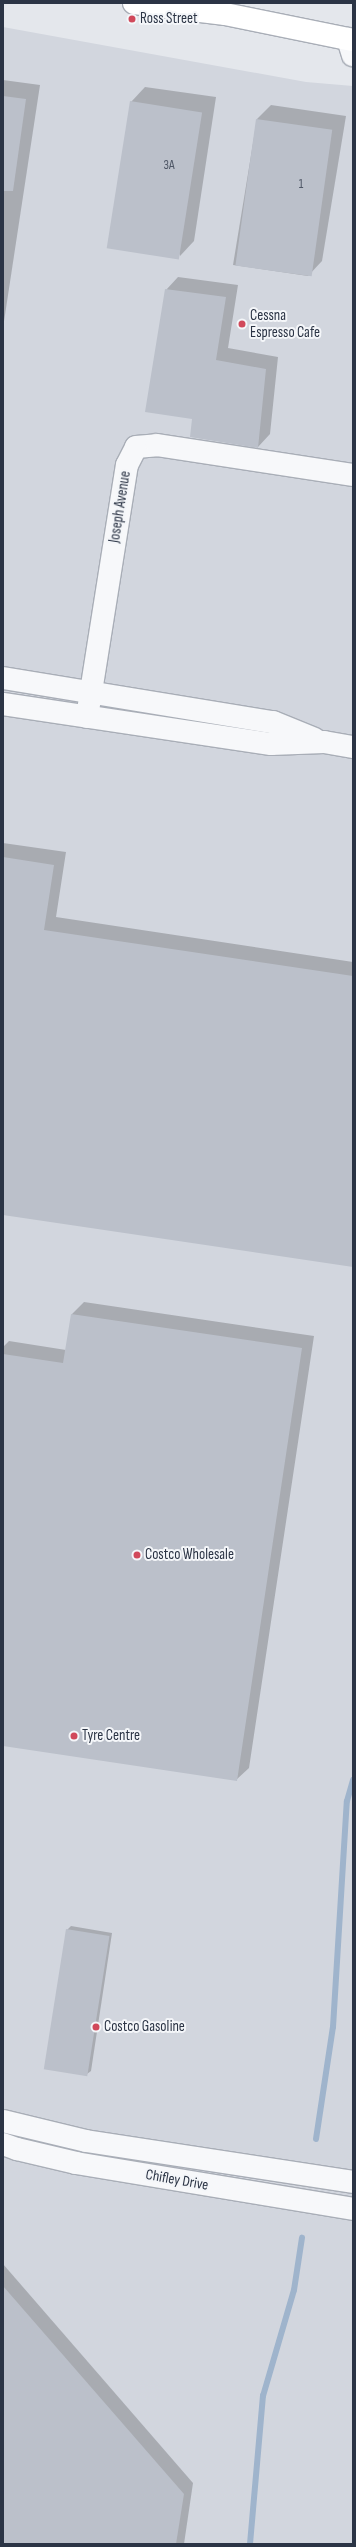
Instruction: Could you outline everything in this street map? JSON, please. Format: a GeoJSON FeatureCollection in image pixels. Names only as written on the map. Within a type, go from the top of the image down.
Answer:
{"type":"FeatureCollection","features":[{"type":"Feature","properties":{"kind":"main road"},"geometry":{"type":"LineString","coordinates":[[134,3],[225,14],[351,45]]}},
{"type":"Feature","properties":{"kind":"street","name":"Joseph Avenue"},"geometry":{"type":"LineString","coordinates":[[87,717],[127,465],[136,447],[157,445],[353,476]]}},
{"type":"Feature","properties":{"kind":"street"},"geometry":{"type":"LineString","coordinates":[[3,678],[272,722],[324,742],[353,747]]}},
{"type":"Feature","properties":{"kind":"street"},"geometry":{"type":"LineString","coordinates":[[3,704],[272,744],[324,742]]}},
{"type":"Feature","properties":{"kind":"street","name":"Chifley Drive"},"geometry":{"type":"LineString","coordinates":[[3,2121],[86,2141],[353,2182]]}},
{"type":"Feature","properties":{"kind":"street","name":"Chifley Drive"},"geometry":{"type":"LineString","coordinates":[[3,2144],[76,2163],[353,2209]]}},
{"type":"Feature","properties":{"kind":"shaded area"},"geometry":{"type":"Polygon","coordinates":[[[3,27],[306,82],[353,86],[353,2544],[3,2544],[3,27]]]}},
{"type":"Feature","properties":{"kind":"building"},"geometry":{"type":"Polygon","coordinates":[[[3,96],[26,99],[13,191],[3,191],[3,96]]]}},
{"type":"Feature","properties":{"kind":"building"},"geometry":{"type":"Polygon","coordinates":[[[130,101],[202,112],[179,260],[107,248],[130,101]]]}},
{"type":"Feature","properties":{"kind":"building"},"geometry":{"type":"Polygon","coordinates":[[[256,119],[332,130],[312,276],[235,266],[256,119]]]}},
{"type":"Feature","properties":{"kind":"building"},"geometry":{"type":"Polygon","coordinates":[[[165,289],[226,297],[216,360],[266,369],[258,448],[190,437],[192,419],[145,412],[165,289]]]}},
{"type":"Feature","properties":{"kind":"building"},"geometry":{"type":"Polygon","coordinates":[[[3,857],[54,865],[44,930],[353,976],[353,1267],[3,1215],[3,857]]]}},
{"type":"Feature","properties":{"kind":"building","name":"Costco Wholesale"},"geometry":{"type":"Polygon","coordinates":[[[71,1314],[302,1348],[237,1781],[3,1746],[3,1354],[63,1363],[71,1314]]]}},
{"type":"Feature","properties":{"kind":"building"},"geometry":{"type":"Polygon","coordinates":[[[66,1929],[109,1936],[87,2076],[44,2069],[66,1929]]]}},
{"type":"Feature","properties":{"kind":"building"},"geometry":{"type":"Polygon","coordinates":[[[3,2286],[184,2494],[176,2544],[3,2544],[3,2286]]]}},
{"type":"Feature","properties":{"kind":"waterway"},"geometry":{"type":"LineString","coordinates":[[316,2139],[333,2027],[347,1801],[353,1780]]}},
{"type":"Feature","properties":{"kind":"waterway"},"geometry":{"type":"LineString","coordinates":[[250,2544],[263,2396],[294,2290],[302,2238]]}},
{"type":"Feature","properties":{"kind":"place","name":"Ross Street"},"geometry":{"type":"Point","coordinates":[132,19]}},
{"type":"Feature","properties":{"kind":"place","name":"Cessna Espresso Cafe"},"geometry":{"type":"Point","coordinates":[242,324]}},
{"type":"Feature","properties":{"kind":"place","name":"Costco Wholesale"},"geometry":{"type":"Point","coordinates":[137,1555]}},
{"type":"Feature","properties":{"kind":"place","name":"Tyre Centre"},"geometry":{"type":"Point","coordinates":[74,1736]}},
{"type":"Feature","properties":{"kind":"place","name":"Costco Gasoline"},"geometry":{"type":"Point","coordinates":[96,2027]}}]}
